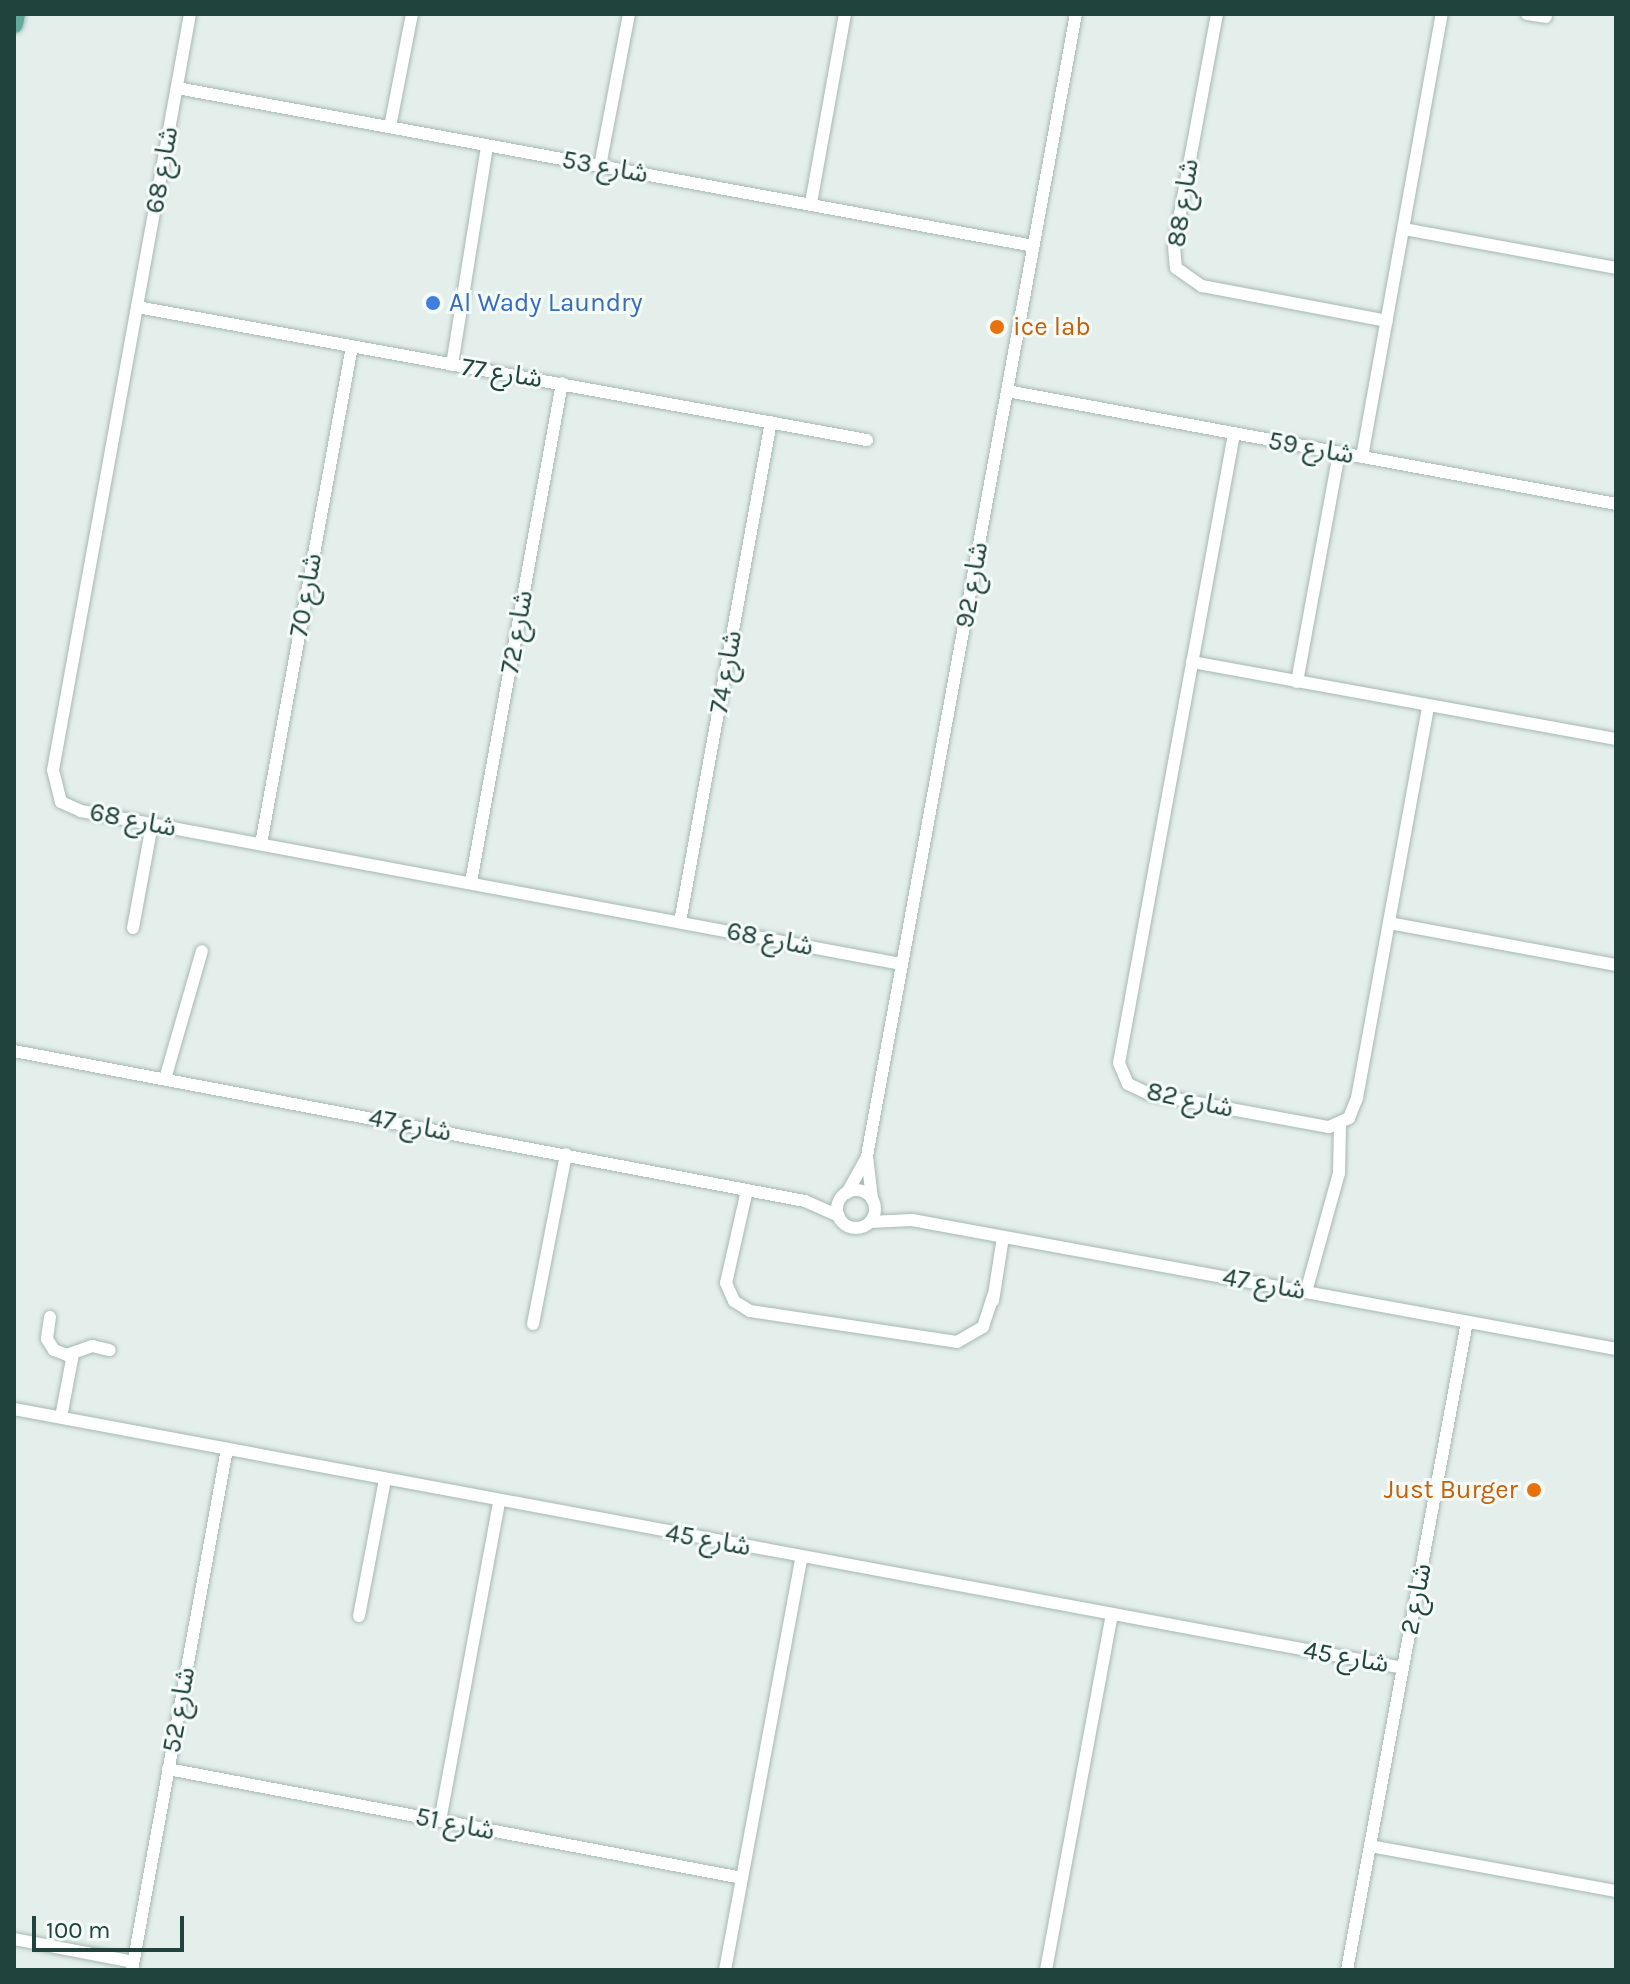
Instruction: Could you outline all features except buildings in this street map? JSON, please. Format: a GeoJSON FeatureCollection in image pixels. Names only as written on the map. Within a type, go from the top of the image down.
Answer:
{"type":"FeatureCollection","features":[{"type":"Feature","properties":{"kind":"main road"},"geometry":{"type":"LineString","coordinates":[[14,24],[16,14]]}},
{"type":"Feature","properties":{"kind":"street","name":"شارع 68"},"geometry":{"type":"LineString","coordinates":[[190,14],[52,782],[70,808],[902,964]]}},
{"type":"Feature","properties":{"kind":"street"},"geometry":{"type":"LineString","coordinates":[[390,127],[412,14]]}},
{"type":"Feature","properties":{"kind":"street"},"geometry":{"type":"LineString","coordinates":[[600,166],[629,14]]}},
{"type":"Feature","properties":{"kind":"street"},"geometry":{"type":"LineString","coordinates":[[811,203],[845,14]]}},
{"type":"Feature","properties":{"kind":"street","name":"شارع 92"},"geometry":{"type":"LineString","coordinates":[[873,1200],[867,1156],[1076,14]]}},
{"type":"Feature","properties":{"kind":"street","name":"شارع 88"},"geometry":{"type":"LineString","coordinates":[[1217,14],[1174,246],[1176,268],[1202,286],[1387,321]]}},
{"type":"Feature","properties":{"kind":"street"},"geometry":{"type":"LineString","coordinates":[[1362,457],[1442,14]]}},
{"type":"Feature","properties":{"kind":"street"},"geometry":{"type":"LineString","coordinates":[[1527,14],[1546,17]]}},
{"type":"Feature","properties":{"kind":"street","name":"شارع 53"},"geometry":{"type":"LineString","coordinates":[[177,88],[1034,246]]}},
{"type":"Feature","properties":{"kind":"street"},"geometry":{"type":"LineString","coordinates":[[452,365],[487,146]]}},
{"type":"Feature","properties":{"kind":"street"},"geometry":{"type":"LineString","coordinates":[[1404,229],[1616,268]]}},
{"type":"Feature","properties":{"kind":"street","name":"شارع 77"},"geometry":{"type":"LineString","coordinates":[[137,307],[867,440]]}},
{"type":"Feature","properties":{"kind":"street","name":"شارع 70"},"geometry":{"type":"LineString","coordinates":[[261,844],[352,346]]}},
{"type":"Feature","properties":{"kind":"street","name":"شارع 72"},"geometry":{"type":"LineString","coordinates":[[471,882],[562,383]]}},
{"type":"Feature","properties":{"kind":"street","name":"شارع 59"},"geometry":{"type":"LineString","coordinates":[[1007,391],[1616,504]]}},
{"type":"Feature","properties":{"kind":"street","name":"شارع 74"},"geometry":{"type":"LineString","coordinates":[[680,922],[771,422]]}},
{"type":"Feature","properties":{"kind":"street","name":"شارع 82"},"geometry":{"type":"LineString","coordinates":[[1234,434],[1121,1052],[1121,1075],[1128,1084],[1149,1094],[1318,1125],[1340,1124]]}},
{"type":"Feature","properties":{"kind":"street"},"geometry":{"type":"LineString","coordinates":[[1297,682],[1339,453]]}},
{"type":"Feature","properties":{"kind":"street"},"geometry":{"type":"LineString","coordinates":[[1192,662],[1616,739]]}},
{"type":"Feature","properties":{"kind":"street"},"geometry":{"type":"LineString","coordinates":[[1306,1292],[1339,1173],[1340,1124],[1355,1109],[1428,706]]}},
{"type":"Feature","properties":{"kind":"street"},"geometry":{"type":"LineString","coordinates":[[133,928],[152,824]]}},
{"type":"Feature","properties":{"kind":"street"},"geometry":{"type":"LineString","coordinates":[[1389,923],[1616,965]]}},
{"type":"Feature","properties":{"kind":"street"},"geometry":{"type":"LineString","coordinates":[[165,1079],[202,951]]}},
{"type":"Feature","properties":{"kind":"street","name":"شارع 47"},"geometry":{"type":"LineString","coordinates":[[14,1051],[805,1201],[839,1216]]}},
{"type":"Feature","properties":{"kind":"street"},"geometry":{"type":"LineString","coordinates":[[533,1324],[566,1154]]}},
{"type":"Feature","properties":{"kind":"street","name":"شارع 92"},"geometry":{"type":"LineString","coordinates":[[846,1193],[867,1156]]}},
{"type":"Feature","properties":{"kind":"street"},"geometry":{"type":"LineString","coordinates":[[747,1190],[735,1248],[738,1292],[751,1306],[776,1314],[912,1337],[969,1338],[986,1322],[1003,1237]]}},
{"type":"Feature","properties":{"kind":"street"},"geometry":{"type":"LineString","coordinates":[[861,1191],[873,1200],[870,1222],[852,1227],[839,1216],[838,1204],[846,1193],[861,1191]]}},
{"type":"Feature","properties":{"kind":"street","name":"شارع 47"},"geometry":{"type":"LineString","coordinates":[[805,1201],[846,1193]]}},
{"type":"Feature","properties":{"kind":"street","name":"شارع 47"},"geometry":{"type":"LineString","coordinates":[[873,1200],[912,1220]]}},
{"type":"Feature","properties":{"kind":"street","name":"شارع 47"},"geometry":{"type":"LineString","coordinates":[[870,1222],[912,1220],[1616,1349]]}},
{"type":"Feature","properties":{"kind":"street"},"geometry":{"type":"LineString","coordinates":[[50,1317],[49,1345],[60,1353],[73,1354],[92,1346],[110,1350]]}},
{"type":"Feature","properties":{"kind":"street","name":"شارع 2"},"geometry":{"type":"LineString","coordinates":[[1347,1970],[1467,1322]]}},
{"type":"Feature","properties":{"kind":"street"},"geometry":{"type":"LineString","coordinates":[[61,1417],[73,1354]]}},
{"type":"Feature","properties":{"kind":"street","name":"شارع 45"},"geometry":{"type":"LineString","coordinates":[[14,1409],[499,1502],[1403,1668]]}},
{"type":"Feature","properties":{"kind":"street","name":"شارع 52"},"geometry":{"type":"LineString","coordinates":[[132,1966],[227,1449]]}},
{"type":"Feature","properties":{"kind":"street"},"geometry":{"type":"LineString","coordinates":[[359,1616],[385,1480]]}},
{"type":"Feature","properties":{"kind":"street"},"geometry":{"type":"LineString","coordinates":[[440,1821],[499,1502]]}},
{"type":"Feature","properties":{"kind":"street"},"geometry":{"type":"LineString","coordinates":[[725,1970],[801,1558]]}},
{"type":"Feature","properties":{"kind":"street"},"geometry":{"type":"LineString","coordinates":[[1046,1970],[1112,1614]]}},
{"type":"Feature","properties":{"kind":"street","name":"شارع 51"},"geometry":{"type":"LineString","coordinates":[[168,1769],[742,1878]]}},
{"type":"Feature","properties":{"kind":"street"},"geometry":{"type":"LineString","coordinates":[[1370,1846],[1616,1891]]}},
{"type":"Feature","properties":{"kind":"street"},"geometry":{"type":"LineString","coordinates":[[14,1939],[132,1966]]}},
{"type":"Feature","properties":{"kind":"place","name":"Al Wady Laundry"},"geometry":{"type":"Point","coordinates":[433,303]}},
{"type":"Feature","properties":{"kind":"place","name":"ice lab"},"geometry":{"type":"Point","coordinates":[997,327]}},
{"type":"Feature","properties":{"kind":"place","name":"Just Burger"},"geometry":{"type":"Point","coordinates":[1534,1490]}}]}
